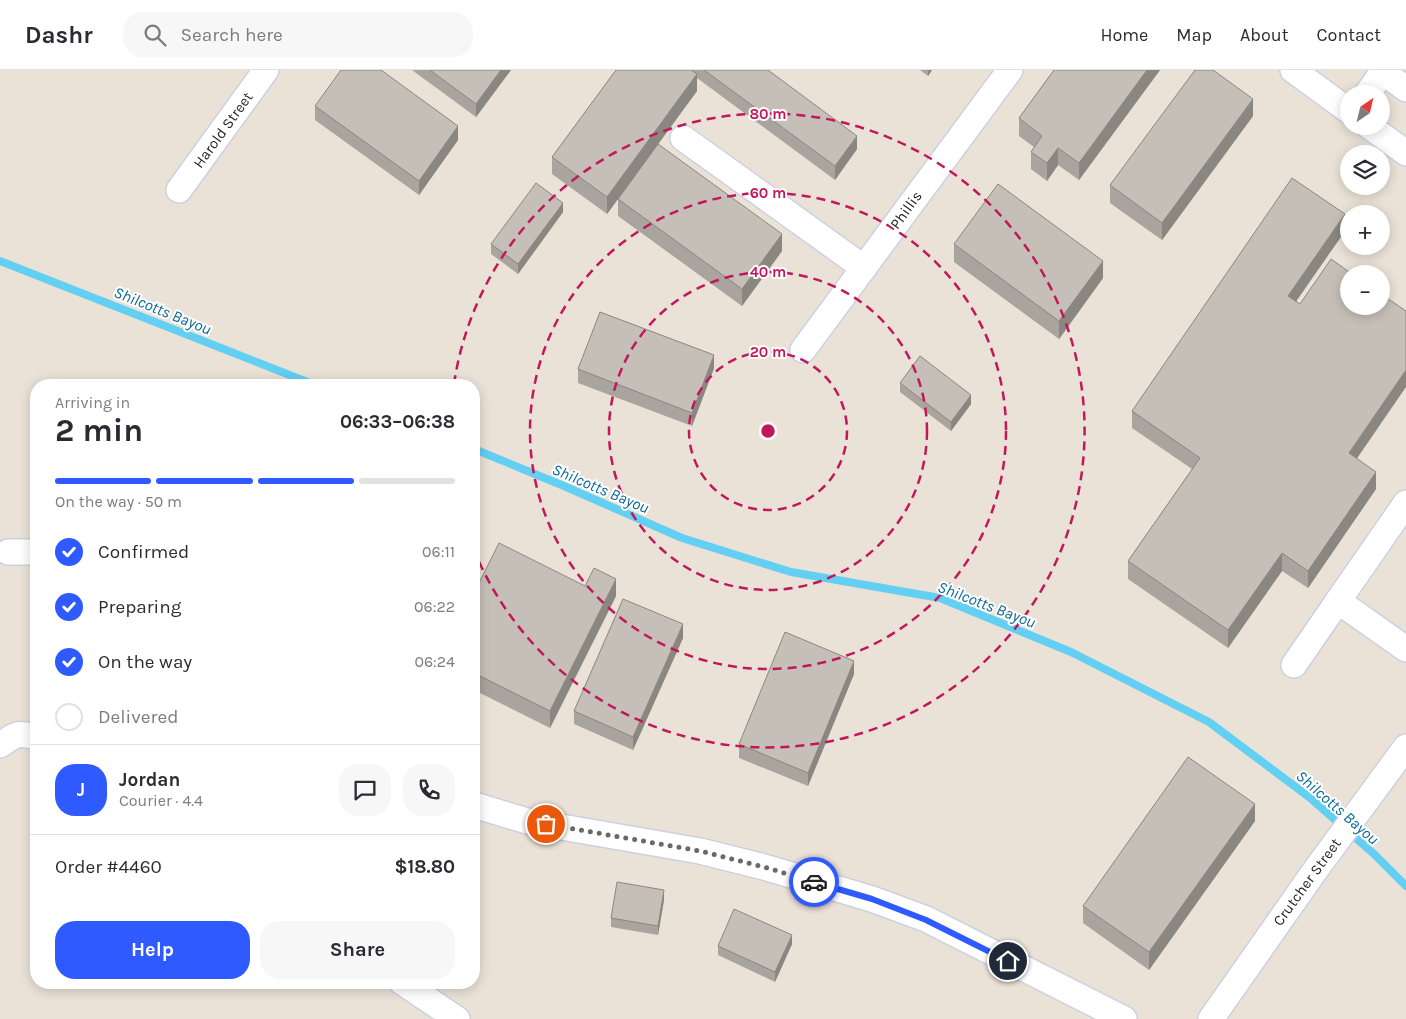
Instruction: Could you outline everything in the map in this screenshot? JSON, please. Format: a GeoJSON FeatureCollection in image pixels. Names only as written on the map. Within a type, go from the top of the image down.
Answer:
{"type":"FeatureCollection","features":[{"type":"Feature","properties":{"kind":"street","name":"Harold Street"},"geometry":{"type":"LineString","coordinates":[[179,190],[266,70]]}},
{"type":"Feature","properties":{"kind":"street","name":"Phillis"},"geometry":{"type":"LineString","coordinates":[[803,350],[1010,70]]}},
{"type":"Feature","properties":{"kind":"street"},"geometry":{"type":"LineString","coordinates":[[1293,70],[1340,104]]}},
{"type":"Feature","properties":{"kind":"street"},"geometry":{"type":"LineString","coordinates":[[1374,85],[1384,71],[1406,89]]}},
{"type":"Feature","properties":{"kind":"street"},"geometry":{"type":"LineString","coordinates":[[1382,135],[1406,153]]}},
{"type":"Feature","properties":{"kind":"street"},"geometry":{"type":"LineString","coordinates":[[683,138],[864,268]]}},
{"type":"Feature","properties":{"kind":"street"},"geometry":{"type":"LineString","coordinates":[[1294,665],[1406,503]]}},
{"type":"Feature","properties":{"kind":"street"},"geometry":{"type":"LineString","coordinates":[[8,552],[30,552]]}},
{"type":"Feature","properties":{"kind":"street"},"geometry":{"type":"LineString","coordinates":[[1338,602],[1406,649]]}},
{"type":"Feature","properties":{"kind":"street","name":"Crutcher Street"},"geometry":{"type":"LineString","coordinates":[[1211,1019],[1314,872],[1406,747]]}},
{"type":"Feature","properties":{"kind":"street"},"geometry":{"type":"LineString","coordinates":[[480,807],[527,821],[700,851],[764,867],[872,899],[926,920],[1124,1019]]}},
{"type":"Feature","properties":{"kind":"street"},"geometry":{"type":"LineString","coordinates":[[412,989],[457,1019]]}},
{"type":"Feature","properties":{"kind":"building"},"geometry":{"type":"Polygon","coordinates":[[[341,70],[381,70],[458,126],[419,181],[315,106],[341,70]]]}},
{"type":"Feature","properties":{"kind":"building"},"geometry":{"type":"Polygon","coordinates":[[[430,70],[501,70],[476,104],[430,70]]]}},
{"type":"Feature","properties":{"kind":"building"},"geometry":{"type":"Polygon","coordinates":[[[616,70],[691,70],[697,74],[607,197],[552,157],[616,70]]]}},
{"type":"Feature","properties":{"kind":"building"},"geometry":{"type":"Polygon","coordinates":[[[704,70],[768,70],[857,136],[835,166],[704,70]]]}},
{"type":"Feature","properties":{"kind":"building"},"geometry":{"type":"Polygon","coordinates":[[[1054,70],[1147,70],[1079,163],[1058,148],[1047,163],[1031,152],[1042,136],[1019,118],[1054,70]]]}},
{"type":"Feature","properties":{"kind":"building"},"geometry":{"type":"Polygon","coordinates":[[[1195,70],[1213,70],[1253,99],[1162,223],[1110,185],[1195,70]]]}},
{"type":"Feature","properties":{"kind":"building"},"geometry":{"type":"Polygon","coordinates":[[[658,144],[782,234],[742,289],[618,199],[658,144]]]}},
{"type":"Feature","properties":{"kind":"building"},"geometry":{"type":"Polygon","coordinates":[[[1292,178],[1340,211],[1340,221],[1288,296],[1300,304],[1331,259],[1340,265],[1340,315],[1390,315],[1390,300],[1406,311],[1406,370],[1349,453],[1376,472],[1308,571],[1282,553],[1228,630],[1128,561],[1200,458],[1132,411],[1292,178]]]}},
{"type":"Feature","properties":{"kind":"building"},"geometry":{"type":"Polygon","coordinates":[[[536,183],[563,203],[518,264],[491,244],[536,183]]]}},
{"type":"Feature","properties":{"kind":"building"},"geometry":{"type":"Polygon","coordinates":[[[998,184],[1103,261],[1059,321],[954,244],[998,184]]]}},
{"type":"Feature","properties":{"kind":"building"},"geometry":{"type":"Polygon","coordinates":[[[600,312],[714,355],[692,413],[578,369],[600,312]]]}},
{"type":"Feature","properties":{"kind":"building"},"geometry":{"type":"Polygon","coordinates":[[[920,356],[971,395],[951,422],[900,383],[920,356]]]}},
{"type":"Feature","properties":{"kind":"building"},"geometry":{"type":"Polygon","coordinates":[[[499,543],[585,586],[594,568],[616,579],[550,711],[480,676],[480,581],[499,543]]]}},
{"type":"Feature","properties":{"kind":"building"},"geometry":{"type":"Polygon","coordinates":[[[623,599],[683,624],[633,737],[574,711],[623,599]]]}},
{"type":"Feature","properties":{"kind":"building"},"geometry":{"type":"Polygon","coordinates":[[[785,632],[854,661],[808,773],[739,744],[785,632]]]}},
{"type":"Feature","properties":{"kind":"building"},"geometry":{"type":"Polygon","coordinates":[[[1188,757],[1255,804],[1149,952],[1083,906],[1188,757]]]}},
{"type":"Feature","properties":{"kind":"building"},"geometry":{"type":"Polygon","coordinates":[[[617,882],[664,890],[658,926],[611,918],[617,882]]]}},
{"type":"Feature","properties":{"kind":"building"},"geometry":{"type":"Polygon","coordinates":[[[734,909],[792,935],[775,972],[718,946],[734,909]]]}},
{"type":"Feature","properties":{"kind":"waterway","name":"Shilcotts Bayou"},"geometry":{"type":"LineString","coordinates":[[0,261],[300,379]]}},
{"type":"Feature","properties":{"kind":"waterway","name":"Shilcotts Bayou"},"geometry":{"type":"LineString","coordinates":[[480,451],[682,538],[791,572],[940,598],[1071,652],[1209,722],[1309,797],[1374,854],[1406,886]]}},
{"type":"Feature","properties":{"kind":"way so far"},"geometry":{"type":"LineString","coordinates":[[546,824],[700,851],[814,882]]}},
{"type":"Feature","properties":{"kind":"route"},"geometry":{"type":"LineString","coordinates":[[814,882],[872,899],[926,920],[1008,961]]}}]}
